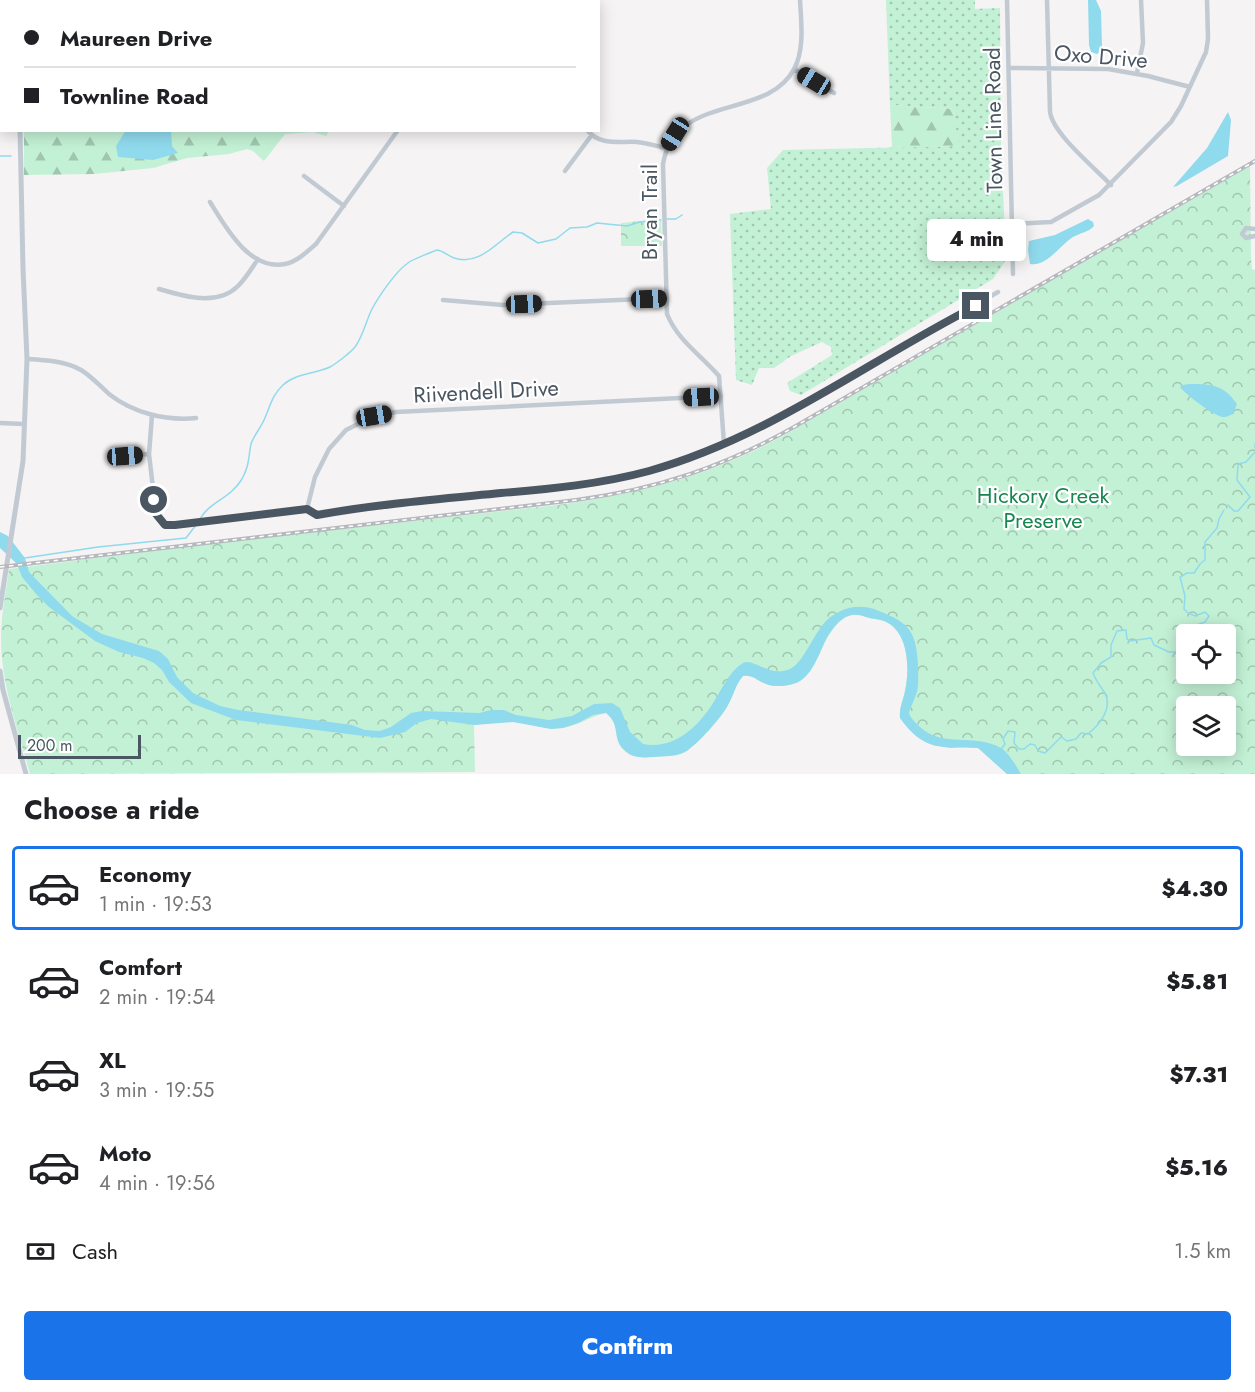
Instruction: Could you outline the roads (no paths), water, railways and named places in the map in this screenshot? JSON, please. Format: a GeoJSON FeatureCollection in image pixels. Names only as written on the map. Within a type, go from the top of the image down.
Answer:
{"type":"FeatureCollection","features":[{"type":"Feature","properties":{"kind":"street"},"geometry":{"type":"LineString","coordinates":[[121,0],[148,0]]}},
{"type":"Feature","properties":{"kind":"street"},"geometry":{"type":"LineString","coordinates":[[800,0],[800,51],[794,69],[834,93]]}},
{"type":"Feature","properties":{"kind":"street","name":"Town Line Road"},"geometry":{"type":"LineString","coordinates":[[1007,0],[1013,274]]}},
{"type":"Feature","properties":{"kind":"street"},"geometry":{"type":"LineString","coordinates":[[1047,0],[1050,112],[1055,126],[1111,185]]}},
{"type":"Feature","properties":{"kind":"street"},"geometry":{"type":"LineString","coordinates":[[1137,73],[1143,43],[1141,0]]}},
{"type":"Feature","properties":{"kind":"street"},"geometry":{"type":"LineString","coordinates":[[1012,224],[1051,222],[1089,202],[1111,185],[1171,122],[1207,48],[1207,0]]}},
{"type":"Feature","properties":{"kind":"street","name":"Oxo Drive"},"geometry":{"type":"LineString","coordinates":[[1009,68],[1098,68],[1137,73],[1190,87]]}},
{"type":"Feature","properties":{"kind":"street","name":"Bryan Trail"},"geometry":{"type":"LineString","coordinates":[[724,444],[719,376],[672,327],[668,314],[663,164],[666,148],[675,134],[690,122],[764,95],[781,84],[794,69]]}},
{"type":"Feature","properties":{"kind":"street"},"geometry":{"type":"LineString","coordinates":[[0,608],[23,461],[27,359],[20,132]]}},
{"type":"Feature","properties":{"kind":"street"},"geometry":{"type":"LineString","coordinates":[[210,202],[233,239],[258,259],[285,264],[302,256],[316,244],[396,132]]}},
{"type":"Feature","properties":{"kind":"street"},"geometry":{"type":"LineString","coordinates":[[588,132],[591,136],[615,143],[636,142],[666,148]]}},
{"type":"Feature","properties":{"kind":"street"},"geometry":{"type":"LineString","coordinates":[[566,171],[591,136]]}},
{"type":"Feature","properties":{"kind":"street"},"geometry":{"type":"LineString","coordinates":[[304,176],[344,206]]}},
{"type":"Feature","properties":{"kind":"street"},"geometry":{"type":"LineString","coordinates":[[1255,229],[1246,228],[1242,234],[1246,238],[1255,236]]}},
{"type":"Feature","properties":{"kind":"street"},"geometry":{"type":"LineString","coordinates":[[159,289],[185,296],[208,298],[227,294],[237,287],[258,259]]}},
{"type":"Feature","properties":{"kind":"street"},"geometry":{"type":"LineString","coordinates":[[152,415],[149,454],[156,514],[165,525],[307,509],[317,515],[355,508],[562,488],[608,481],[652,470],[724,444],[767,424],[998,292]]}},
{"type":"Feature","properties":{"kind":"street"},"geometry":{"type":"LineString","coordinates":[[443,300],[503,304],[666,298]]}},
{"type":"Feature","properties":{"kind":"street"},"geometry":{"type":"LineString","coordinates":[[27,359],[54,361],[80,369],[125,405],[152,415],[196,418]]}},
{"type":"Feature","properties":{"kind":"street","name":"Riivendell Drive"},"geometry":{"type":"LineString","coordinates":[[307,509],[315,477],[329,449],[346,429],[374,416],[399,412],[721,396]]}},
{"type":"Feature","properties":{"kind":"street"},"geometry":{"type":"LineString","coordinates":[[0,423],[23,424]]}},
{"type":"Feature","properties":{"kind":"street"},"geometry":{"type":"LineString","coordinates":[[117,463],[123,456],[149,454]]}},
{"type":"Feature","properties":{"kind":"street"},"geometry":{"type":"LineString","coordinates":[[0,671],[26,774]]}},
{"type":"Feature","properties":{"kind":"water"},"geometry":{"type":"Polygon","coordinates":[[[1088,0],[1096,0],[1101,11],[1102,45],[1101,51],[1097,54],[1091,52],[1089,45],[1088,0]]]}},
{"type":"Feature","properties":{"kind":"water"},"geometry":{"type":"Polygon","coordinates":[[[1228,112],[1231,120],[1228,156],[1173,187],[1207,148],[1228,112]]]}},
{"type":"Feature","properties":{"kind":"water"},"geometry":{"type":"Polygon","coordinates":[[[125,132],[171,132],[172,146],[178,153],[153,160],[118,157],[116,146],[125,132]]]}},
{"type":"Feature","properties":{"kind":"water"},"geometry":{"type":"Polygon","coordinates":[[[1088,219],[1093,222],[1092,228],[1073,237],[1048,259],[1030,264],[1029,241],[1055,235],[1088,219]]]}},
{"type":"Feature","properties":{"kind":"water"},"geometry":{"type":"Polygon","coordinates":[[[1205,384],[1222,389],[1237,404],[1233,414],[1220,416],[1201,405],[1180,387],[1205,384]]]}},
{"type":"Feature","properties":{"kind":"water"},"geometry":{"type":"Polygon","coordinates":[[[0,532],[8,536],[25,558],[29,572],[72,616],[102,634],[159,651],[168,659],[177,677],[193,693],[220,706],[238,710],[352,725],[365,730],[380,731],[391,727],[411,713],[422,711],[479,713],[504,710],[516,715],[549,720],[572,716],[594,704],[612,703],[620,708],[630,732],[643,744],[665,744],[684,735],[700,720],[729,676],[743,663],[752,663],[775,671],[790,669],[801,659],[826,621],[832,616],[843,610],[867,607],[898,620],[913,636],[917,653],[918,678],[917,692],[909,713],[914,721],[938,737],[980,741],[1001,748],[1010,756],[1021,774],[1007,774],[978,748],[944,747],[917,737],[900,718],[907,662],[899,633],[884,621],[860,615],[846,617],[835,626],[806,677],[797,683],[773,686],[750,676],[743,676],[725,710],[709,730],[690,748],[674,756],[637,757],[630,754],[620,744],[611,717],[606,713],[593,715],[563,728],[551,729],[513,722],[474,725],[431,719],[417,723],[405,732],[380,738],[236,720],[191,703],[169,682],[162,670],[154,663],[119,652],[95,641],[49,607],[22,577],[17,564],[0,548],[0,532]]]}},
{"type":"Feature","properties":{"kind":"waterway"},"geometry":{"type":"LineString","coordinates":[[0,156],[11,156]]}},
{"type":"Feature","properties":{"kind":"waterway"},"geometry":{"type":"LineString","coordinates":[[667,219],[676,219],[682,215]]}},
{"type":"Feature","properties":{"kind":"waterway"},"geometry":{"type":"LineString","coordinates":[[200,519],[242,479],[248,465],[252,441],[279,389],[294,378],[330,367],[353,349],[379,297],[409,262],[437,250],[454,258],[471,259],[487,252],[513,232],[522,233],[538,243],[556,239],[570,228],[587,227],[597,223],[627,226],[661,220]]}},
{"type":"Feature","properties":{"kind":"waterway"},"geometry":{"type":"LineString","coordinates":[[1228,505],[1234,511],[1238,511],[1250,497],[1237,480],[1238,464],[1246,462],[1255,452]]}},
{"type":"Feature","properties":{"kind":"waterway"},"geometry":{"type":"LineString","coordinates":[[1200,624],[1205,622],[1209,616],[1205,612],[1195,616],[1184,609],[1185,596],[1180,577],[1187,573],[1194,573],[1205,560],[1205,542],[1217,528],[1224,510]]}},
{"type":"Feature","properties":{"kind":"waterway"},"geometry":{"type":"LineString","coordinates":[[25,558],[98,547],[186,538],[196,525]]}},
{"type":"Feature","properties":{"kind":"waterway"},"geometry":{"type":"LineString","coordinates":[[1002,748],[1005,744],[1003,739],[1008,731],[1015,732],[1014,743],[1019,749],[1024,749],[1030,744],[1035,745],[1038,751],[1045,753],[1061,737],[1067,741],[1076,739],[1081,733],[1088,734],[1096,726],[1104,716],[1107,699],[1093,673],[1101,663],[1111,657],[1111,645],[1117,631],[1126,630],[1127,639],[1130,641],[1151,638],[1154,645],[1169,652],[1176,652]]}},
{"type":"Feature","properties":{"kind":"railway"},"geometry":{"type":"LineString","coordinates":[[0,567],[576,500],[662,483],[741,454],[794,427],[1255,161]]}},
{"type":"Feature","properties":{"kind":"park label","name":"Hickory Creek Preserve"},"geometry":{"type":"Point","coordinates":[1043,508]}}]}
